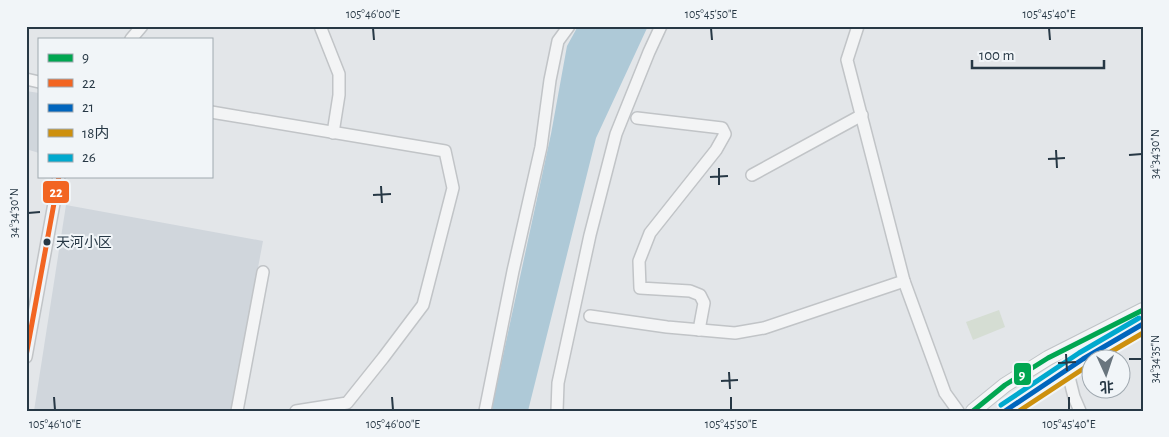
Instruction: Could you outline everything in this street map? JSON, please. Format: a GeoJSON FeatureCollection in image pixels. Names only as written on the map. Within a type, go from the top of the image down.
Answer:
{"type":"FeatureCollection","features":[{"type":"Feature","properties":{"kind":"main road"},"geometry":{"type":"LineString","coordinates":[[973,411],[1004,385],[1048,358],[1143,310]]}},
{"type":"Feature","properties":{"kind":"main road"},"geometry":{"type":"LineString","coordinates":[[1005,411],[1067,369],[1143,324]]}},
{"type":"Feature","properties":{"kind":"street"},"geometry":{"type":"LineString","coordinates":[[132,38],[142,26]]}},
{"type":"Feature","properties":{"kind":"street"},"geometry":{"type":"LineString","coordinates":[[320,26],[340,74],[333,133]]}},
{"type":"Feature","properties":{"kind":"street"},"geometry":{"type":"LineString","coordinates":[[486,411],[513,271],[541,148],[550,80],[558,41],[569,26]]}},
{"type":"Feature","properties":{"kind":"street"},"geometry":{"type":"LineString","coordinates":[[556,411],[558,383],[590,235],[616,134],[649,52],[662,26]]}},
{"type":"Feature","properties":{"kind":"street"},"geometry":{"type":"LineString","coordinates":[[858,26],[847,60],[904,281],[945,393],[958,411]]}},
{"type":"Feature","properties":{"kind":"street"},"geometry":{"type":"LineString","coordinates":[[212,112],[445,152],[453,188],[423,305],[347,403],[296,411]]}},
{"type":"Feature","properties":{"kind":"street"},"geometry":{"type":"LineString","coordinates":[[752,175],[862,115]]}},
{"type":"Feature","properties":{"kind":"street"},"geometry":{"type":"LineString","coordinates":[[637,118],[722,128],[725,134],[716,150],[650,234],[639,261],[640,288],[690,291],[700,295],[704,303],[699,330]]}},
{"type":"Feature","properties":{"kind":"street"},"geometry":{"type":"LineString","coordinates":[[26,357],[59,178]]}},
{"type":"Feature","properties":{"kind":"street"},"geometry":{"type":"LineString","coordinates":[[237,411],[263,272]]}},
{"type":"Feature","properties":{"kind":"street"},"geometry":{"type":"LineString","coordinates":[[590,316],[667,327],[735,333],[764,328],[904,281]]}},
{"type":"Feature","properties":{"kind":"street"},"geometry":{"type":"LineString","coordinates":[[1067,369],[1074,397],[1080,411]]}},
{"type":"Feature","properties":{"kind":"shaded area"},"geometry":{"type":"Polygon","coordinates":[[[26,91],[38,93],[38,153],[26,149],[26,91]]]}},
{"type":"Feature","properties":{"kind":"shaded area"},"geometry":{"type":"Polygon","coordinates":[[[66,205],[263,241],[231,411],[34,411],[66,205]]]}},
{"type":"Feature","properties":{"kind":"shaded area"},"geometry":{"type":"Polygon","coordinates":[[[999,310],[1005,327],[973,340],[966,322],[999,310]]]}},
{"type":"Feature","properties":{"kind":"water"},"geometry":{"type":"Polygon","coordinates":[[[578,26],[648,26],[596,138],[528,411],[491,411],[551,134],[567,46],[578,26]]]}},
{"type":"Feature","properties":{"kind":"transit line","name":"22"},"geometry":{"type":"LineString","coordinates":[[26,356],[59,178]]}},
{"type":"Feature","properties":{"kind":"transit line","name":"9"},"geometry":{"type":"LineString","coordinates":[[973,411],[1005,385],[1048,358],[1143,310]]}},
{"type":"Feature","properties":{"kind":"transit line","name":"26"},"geometry":{"type":"LineString","coordinates":[[1001,405],[1079,353],[1139,318]]}},
{"type":"Feature","properties":{"kind":"transit line","name":"21"},"geometry":{"type":"LineString","coordinates":[[1005,411],[1083,359],[1143,324]]}},
{"type":"Feature","properties":{"kind":"transit line","name":"18内"},"geometry":{"type":"LineString","coordinates":[[1114,350],[1143,333]]}},
{"type":"Feature","properties":{"kind":"transit line","name":"18内"},"geometry":{"type":"LineString","coordinates":[[1019,411],[1082,370]]}},
{"type":"Feature","properties":{"kind":"place","name":"天河小区"},"geometry":{"type":"Point","coordinates":[47,242]}}]}
